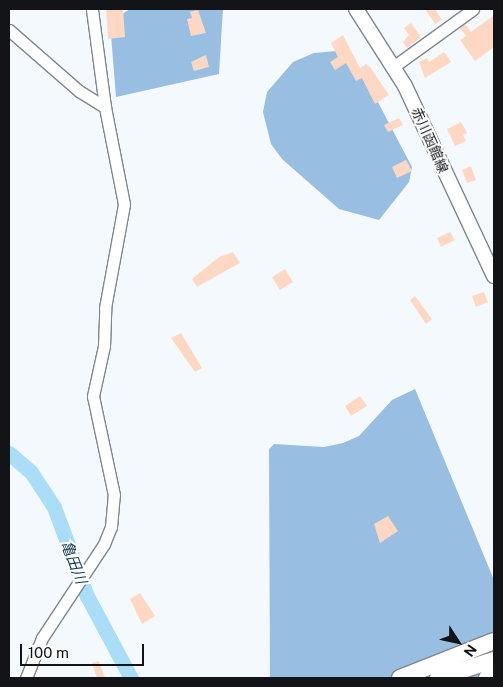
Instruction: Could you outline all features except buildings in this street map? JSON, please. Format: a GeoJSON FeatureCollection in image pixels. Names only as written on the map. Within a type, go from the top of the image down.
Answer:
{"type":"FeatureCollection","features":[{"type":"Feature","properties":{"kind":"highway"},"geometry":{"type":"LineString","coordinates":[[400,678],[494,641]]}},
{"type":"Feature","properties":{"kind":"highway"},"geometry":{"type":"LineString","coordinates":[[438,678],[494,660]]}},
{"type":"Feature","properties":{"kind":"highway"},"geometry":{"type":"LineString","coordinates":[[487,678],[494,676]]}},
{"type":"Feature","properties":{"kind":"main road","name":"赤川函館線"},"geometry":{"type":"LineString","coordinates":[[356,9],[393,67],[420,116],[494,276]]}},
{"type":"Feature","properties":{"kind":"street"},"geometry":{"type":"LineString","coordinates":[[26,678],[34,652],[69,601],[93,562],[111,527],[114,495],[93,396],[104,346],[105,308],[124,204],[105,107],[92,9]]}},
{"type":"Feature","properties":{"kind":"street"},"geometry":{"type":"LineString","coordinates":[[393,67],[473,9]]}},
{"type":"Feature","properties":{"kind":"street"},"geometry":{"type":"LineString","coordinates":[[9,30],[79,91],[105,107]]}},
{"type":"Feature","properties":{"kind":"shaded area"},"geometry":{"type":"Polygon","coordinates":[[[130,9],[223,9],[219,74],[116,97],[110,22],[130,9]]]}},
{"type":"Feature","properties":{"kind":"shaded area"},"geometry":{"type":"Polygon","coordinates":[[[336,51],[360,68],[412,167],[409,182],[379,220],[339,209],[282,159],[271,144],[263,112],[267,92],[293,62],[314,53],[336,51]]]}},
{"type":"Feature","properties":{"kind":"shaded area"},"geometry":{"type":"Polygon","coordinates":[[[415,389],[494,580],[494,678],[270,678],[269,449],[274,444],[324,447],[343,443],[359,436],[392,400],[415,389]]]}},
{"type":"Feature","properties":{"kind":"waterway","name":"亀田川"},"geometry":{"type":"LineString","coordinates":[[9,453],[31,472],[54,507],[87,596],[131,678]]}}]}
